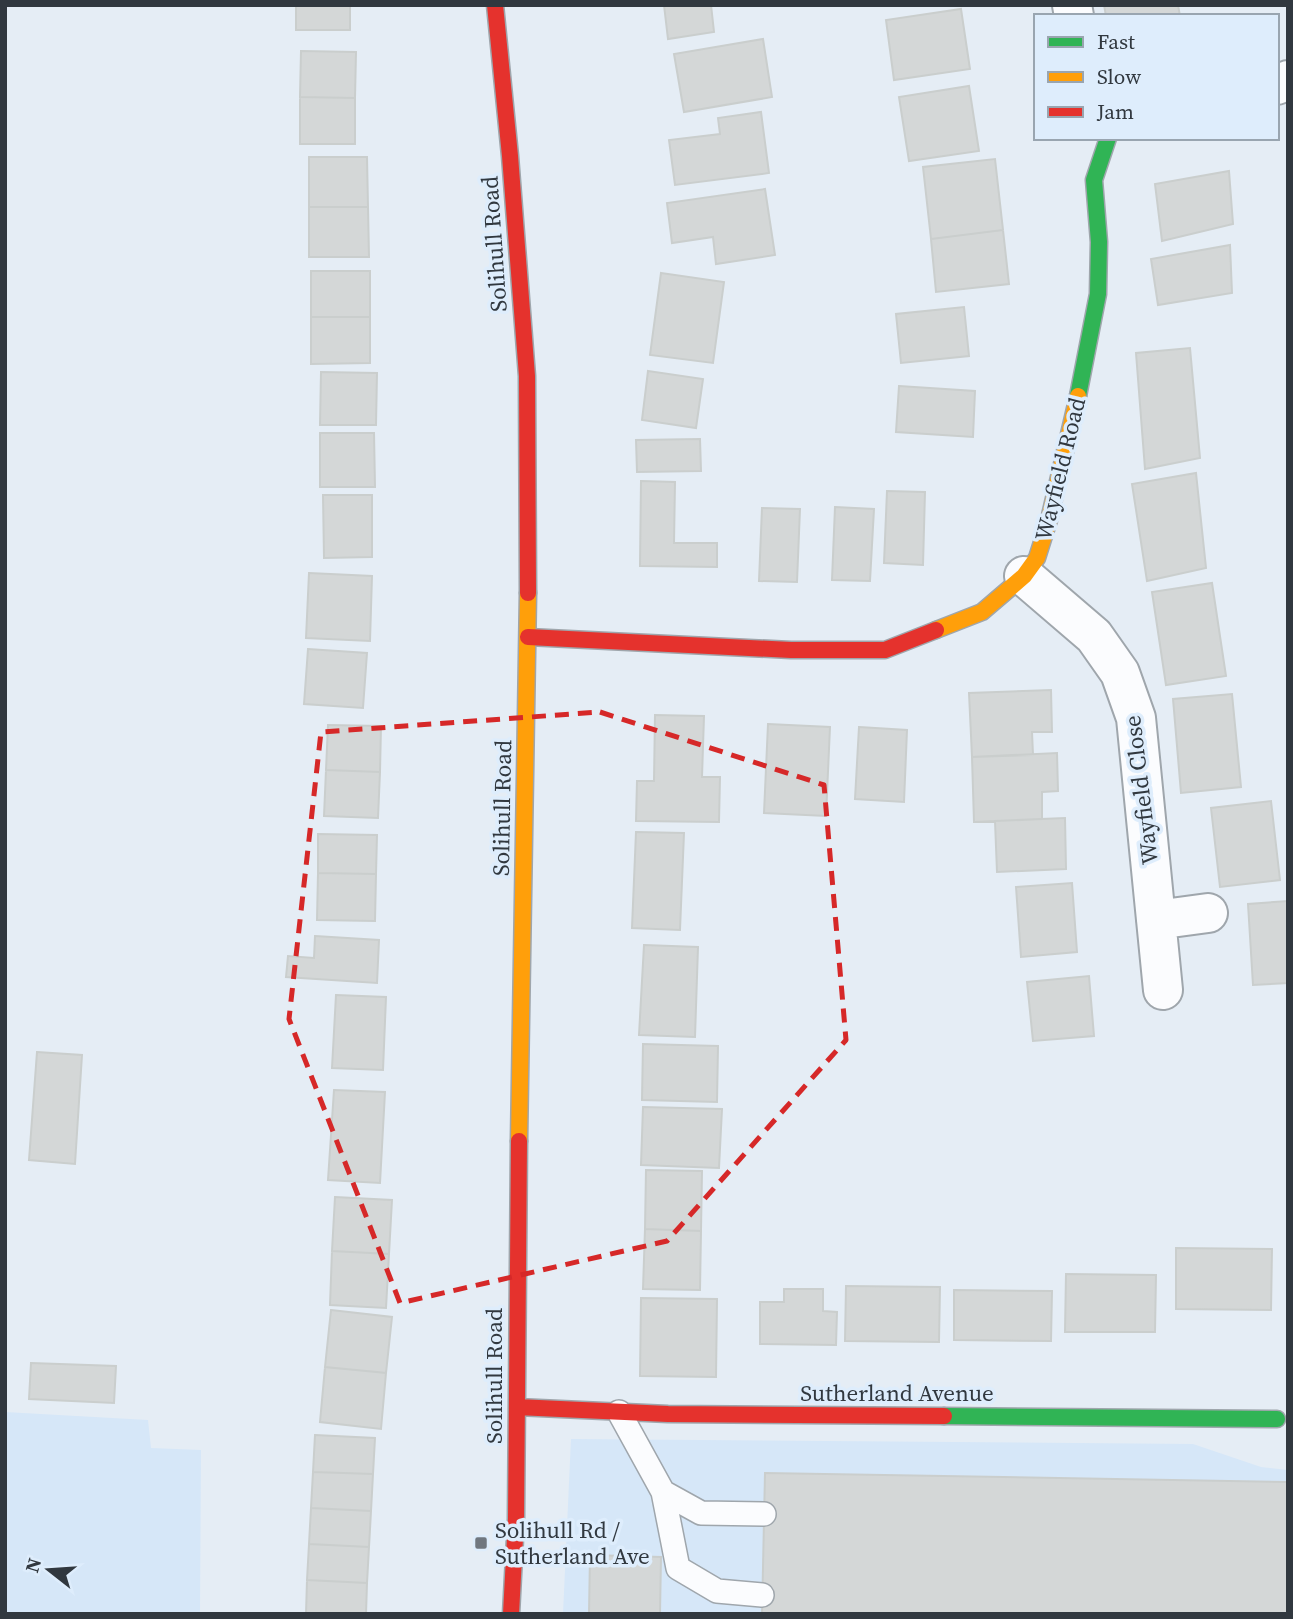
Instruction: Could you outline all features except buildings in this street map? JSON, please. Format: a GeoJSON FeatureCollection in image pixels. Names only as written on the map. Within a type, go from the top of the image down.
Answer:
{"type":"FeatureCollection","features":[{"type":"Feature","properties":{"kind":"street","name":"Solihull Road"},"geometry":{"type":"LineString","coordinates":[[495,5],[527,376],[528,637],[520,1028],[516,1519],[511,1614]]}},
{"type":"Feature","properties":{"kind":"street","name":"Wayfield Road"},"geometry":{"type":"LineString","coordinates":[[528,637],[791,650],[886,650],[982,612],[1024,576],[1037,558],[1049,520],[1077,402],[1098,294],[1099,242],[1094,180],[1107,140]]}},
{"type":"Feature","properties":{"kind":"street","name":"Wayfield Close"},"geometry":{"type":"LineString","coordinates":[[1024,576],[1094,636],[1121,673],[1136,718],[1163,990]]}},
{"type":"Feature","properties":{"kind":"street"},"geometry":{"type":"LineString","coordinates":[[1156,920],[1209,913]]}},
{"type":"Feature","properties":{"kind":"street","name":"Sutherland Avenue"},"geometry":{"type":"LineString","coordinates":[[517,1407],[619,1412],[1277,1419]]}},
{"type":"Feature","properties":{"kind":"lane"},"geometry":{"type":"LineString","coordinates":[[619,1412],[663,1492],[678,1568],[717,1591],[762,1595]]}},
{"type":"Feature","properties":{"kind":"lane"},"geometry":{"type":"LineString","coordinates":[[663,1492],[701,1513],[764,1514]]}},
{"type":"Feature","properties":{"kind":"highlighted area"},"geometry":{"type":"Polygon","coordinates":[[[600,712],[824,785],[846,1040],[667,1241],[400,1303],[289,1019],[321,732],[600,712]]]}},
{"type":"Feature","properties":{"kind":"shaded area"},"geometry":{"type":"Polygon","coordinates":[[[5,1412],[148,1420],[151,1448],[201,1450],[200,1614],[5,1614],[5,1412]]]}},
{"type":"Feature","properties":{"kind":"shaded area"},"geometry":{"type":"Polygon","coordinates":[[[571,1439],[1193,1444],[1261,1467],[1288,1470],[1288,1614],[563,1614],[571,1439]]]}},
{"type":"Feature","properties":{"kind":"traffic: fast"},"geometry":{"type":"LineString","coordinates":[[1078,396],[1098,294],[1099,242],[1094,180],[1107,140]]}},
{"type":"Feature","properties":{"kind":"traffic: fast"},"geometry":{"type":"LineString","coordinates":[[944,1416],[1277,1419]]}},
{"type":"Feature","properties":{"kind":"traffic: slow"},"geometry":{"type":"LineString","coordinates":[[936,630],[982,612],[1024,576],[1037,558],[1049,520],[1078,396]]}},
{"type":"Feature","properties":{"kind":"traffic: slow"},"geometry":{"type":"LineString","coordinates":[[519,1141],[528,593]]}},
{"type":"Feature","properties":{"kind":"traffic: jam"},"geometry":{"type":"LineString","coordinates":[[495,5],[527,376],[528,593]]}},
{"type":"Feature","properties":{"kind":"traffic: jam"},"geometry":{"type":"LineString","coordinates":[[528,637],[791,650],[885,650],[936,630]]}},
{"type":"Feature","properties":{"kind":"traffic: jam"},"geometry":{"type":"LineString","coordinates":[[511,1614],[516,1519],[519,1141]]}},
{"type":"Feature","properties":{"kind":"traffic: jam"},"geometry":{"type":"LineString","coordinates":[[517,1407],[668,1414],[944,1416]]}},
{"type":"Feature","properties":{"kind":"place","name":"Solihull Rd / Sutherland Ave"},"geometry":{"type":"Point","coordinates":[481,1543]}}]}
